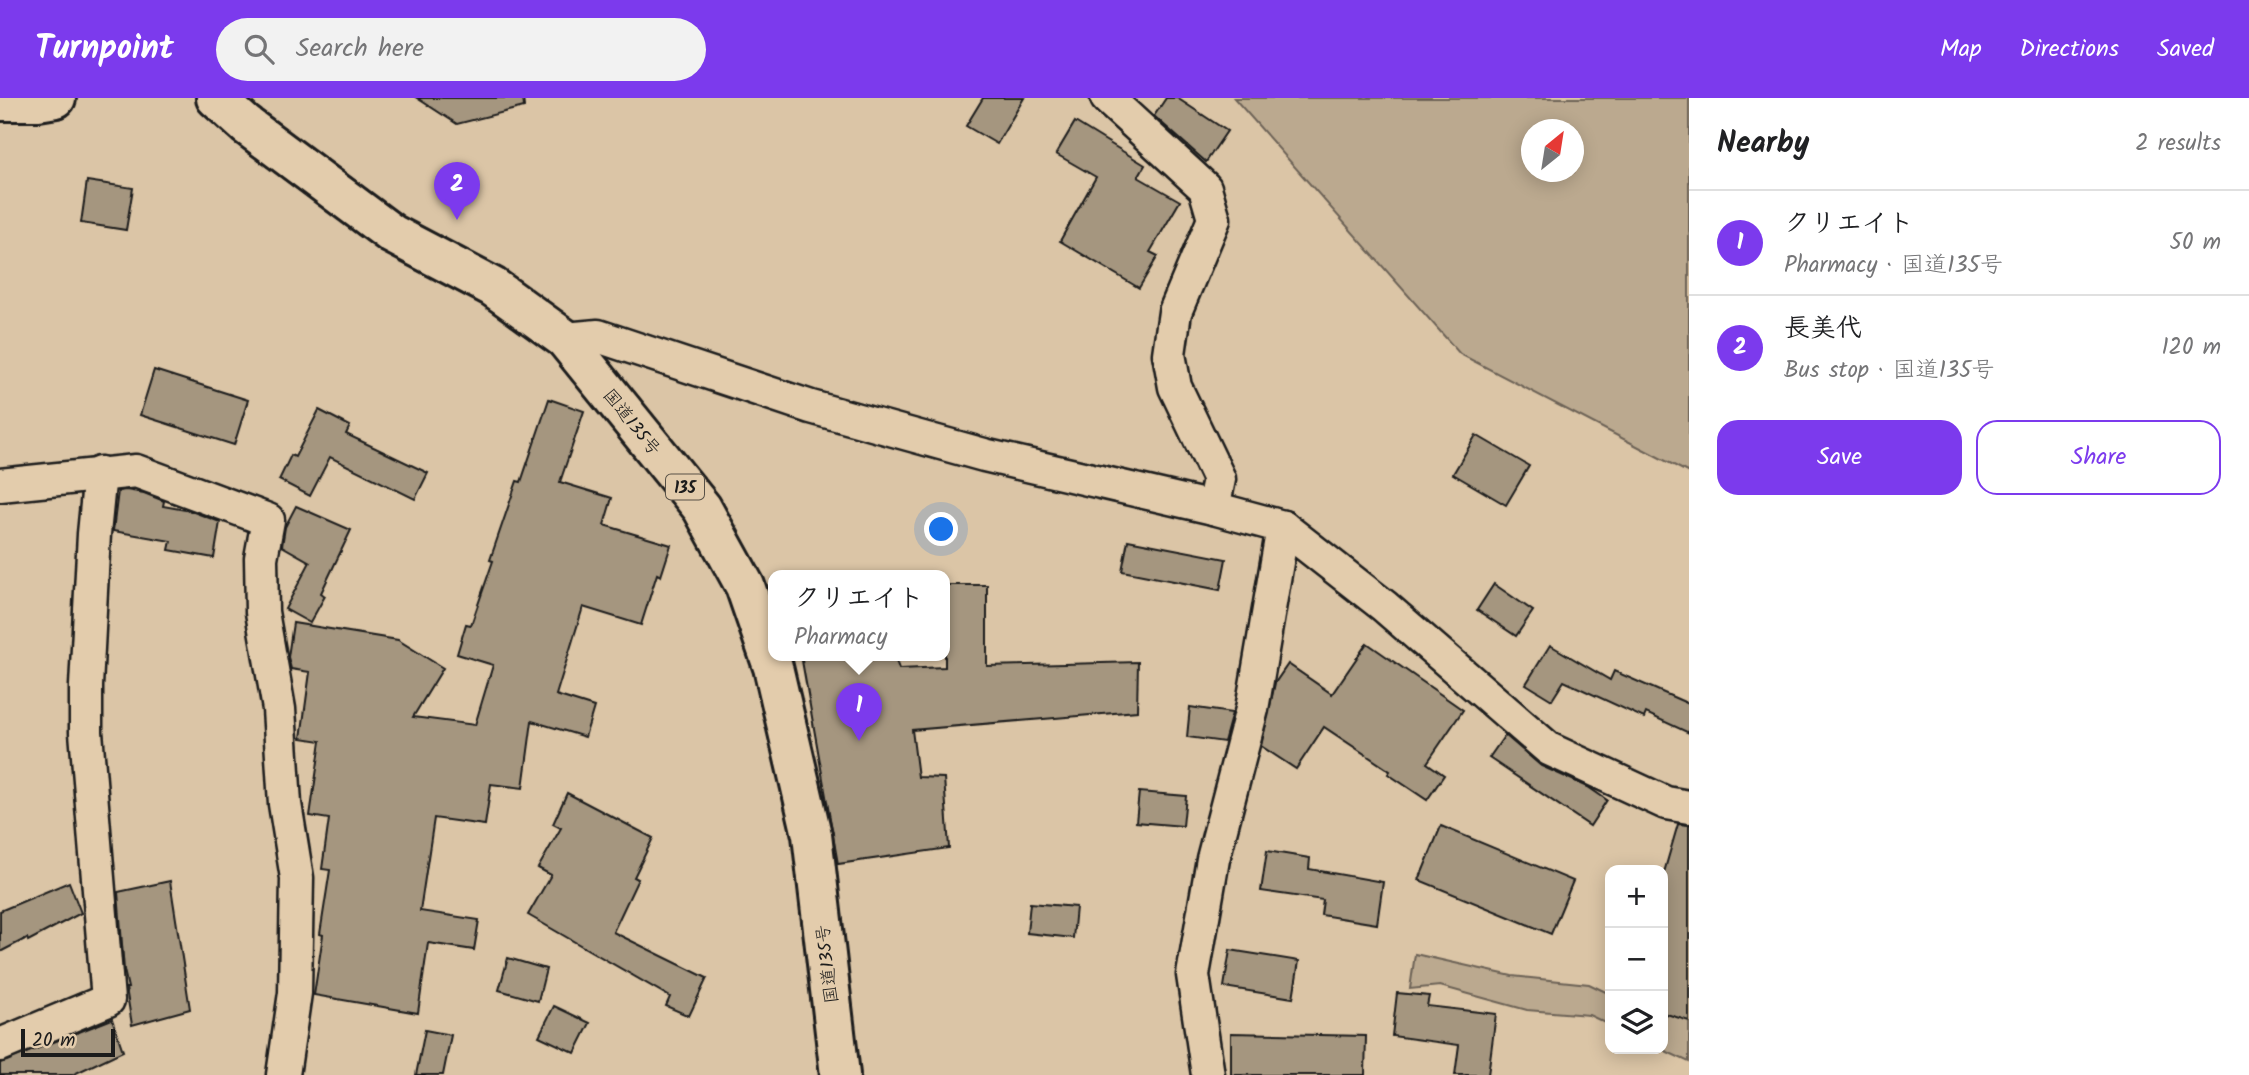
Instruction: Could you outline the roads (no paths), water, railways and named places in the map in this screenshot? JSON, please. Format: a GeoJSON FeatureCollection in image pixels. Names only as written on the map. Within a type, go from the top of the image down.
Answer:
{"type":"FeatureCollection","features":[{"type":"Feature","properties":{"kind":"main road"},"geometry":{"type":"LineString","coordinates":[[0,100],[38,101],[56,98]]}},
{"type":"Feature","properties":{"kind":"main road","name":"国道135号"},"geometry":{"type":"LineString","coordinates":[[216,98],[247,125],[392,233],[493,287],[565,339],[702,508],[745,586],[768,653]]}},
{"type":"Feature","properties":{"kind":"main road","name":"国道135号"},"geometry":{"type":"LineString","coordinates":[[771,661],[812,835],[840,1075]]}},
{"type":"Feature","properties":{"kind":"street"},"geometry":{"type":"LineString","coordinates":[[1107,98],[1205,188],[1214,219],[1175,312],[1169,354],[1175,387],[1219,479],[1213,508]]}},
{"type":"Feature","properties":{"kind":"street"},"geometry":{"type":"LineString","coordinates":[[565,339],[598,336],[811,407],[984,455],[1283,527],[1384,606],[1549,749],[1666,803],[1689,807]]}},
{"type":"Feature","properties":{"kind":"street"},"geometry":{"type":"LineString","coordinates":[[0,485],[136,471],[268,520],[261,558],[262,612],[279,709],[285,804],[297,878],[295,993],[283,1075]]}},
{"type":"Feature","properties":{"kind":"street"},"geometry":{"type":"LineString","coordinates":[[0,1045],[108,1000],[86,732],[91,576],[100,473]]}},
{"type":"Feature","properties":{"kind":"street"},"geometry":{"type":"LineString","coordinates":[[1208,1075],[1193,975],[1213,859],[1252,709],[1283,527]]}},
{"type":"Feature","properties":{"kind":"place","name":"長美代"},"geometry":{"type":"Point","coordinates":[457,220]}},
{"type":"Feature","properties":{"kind":"place","name":"クリエイト"},"geometry":{"type":"Point","coordinates":[859,741]}}]}
